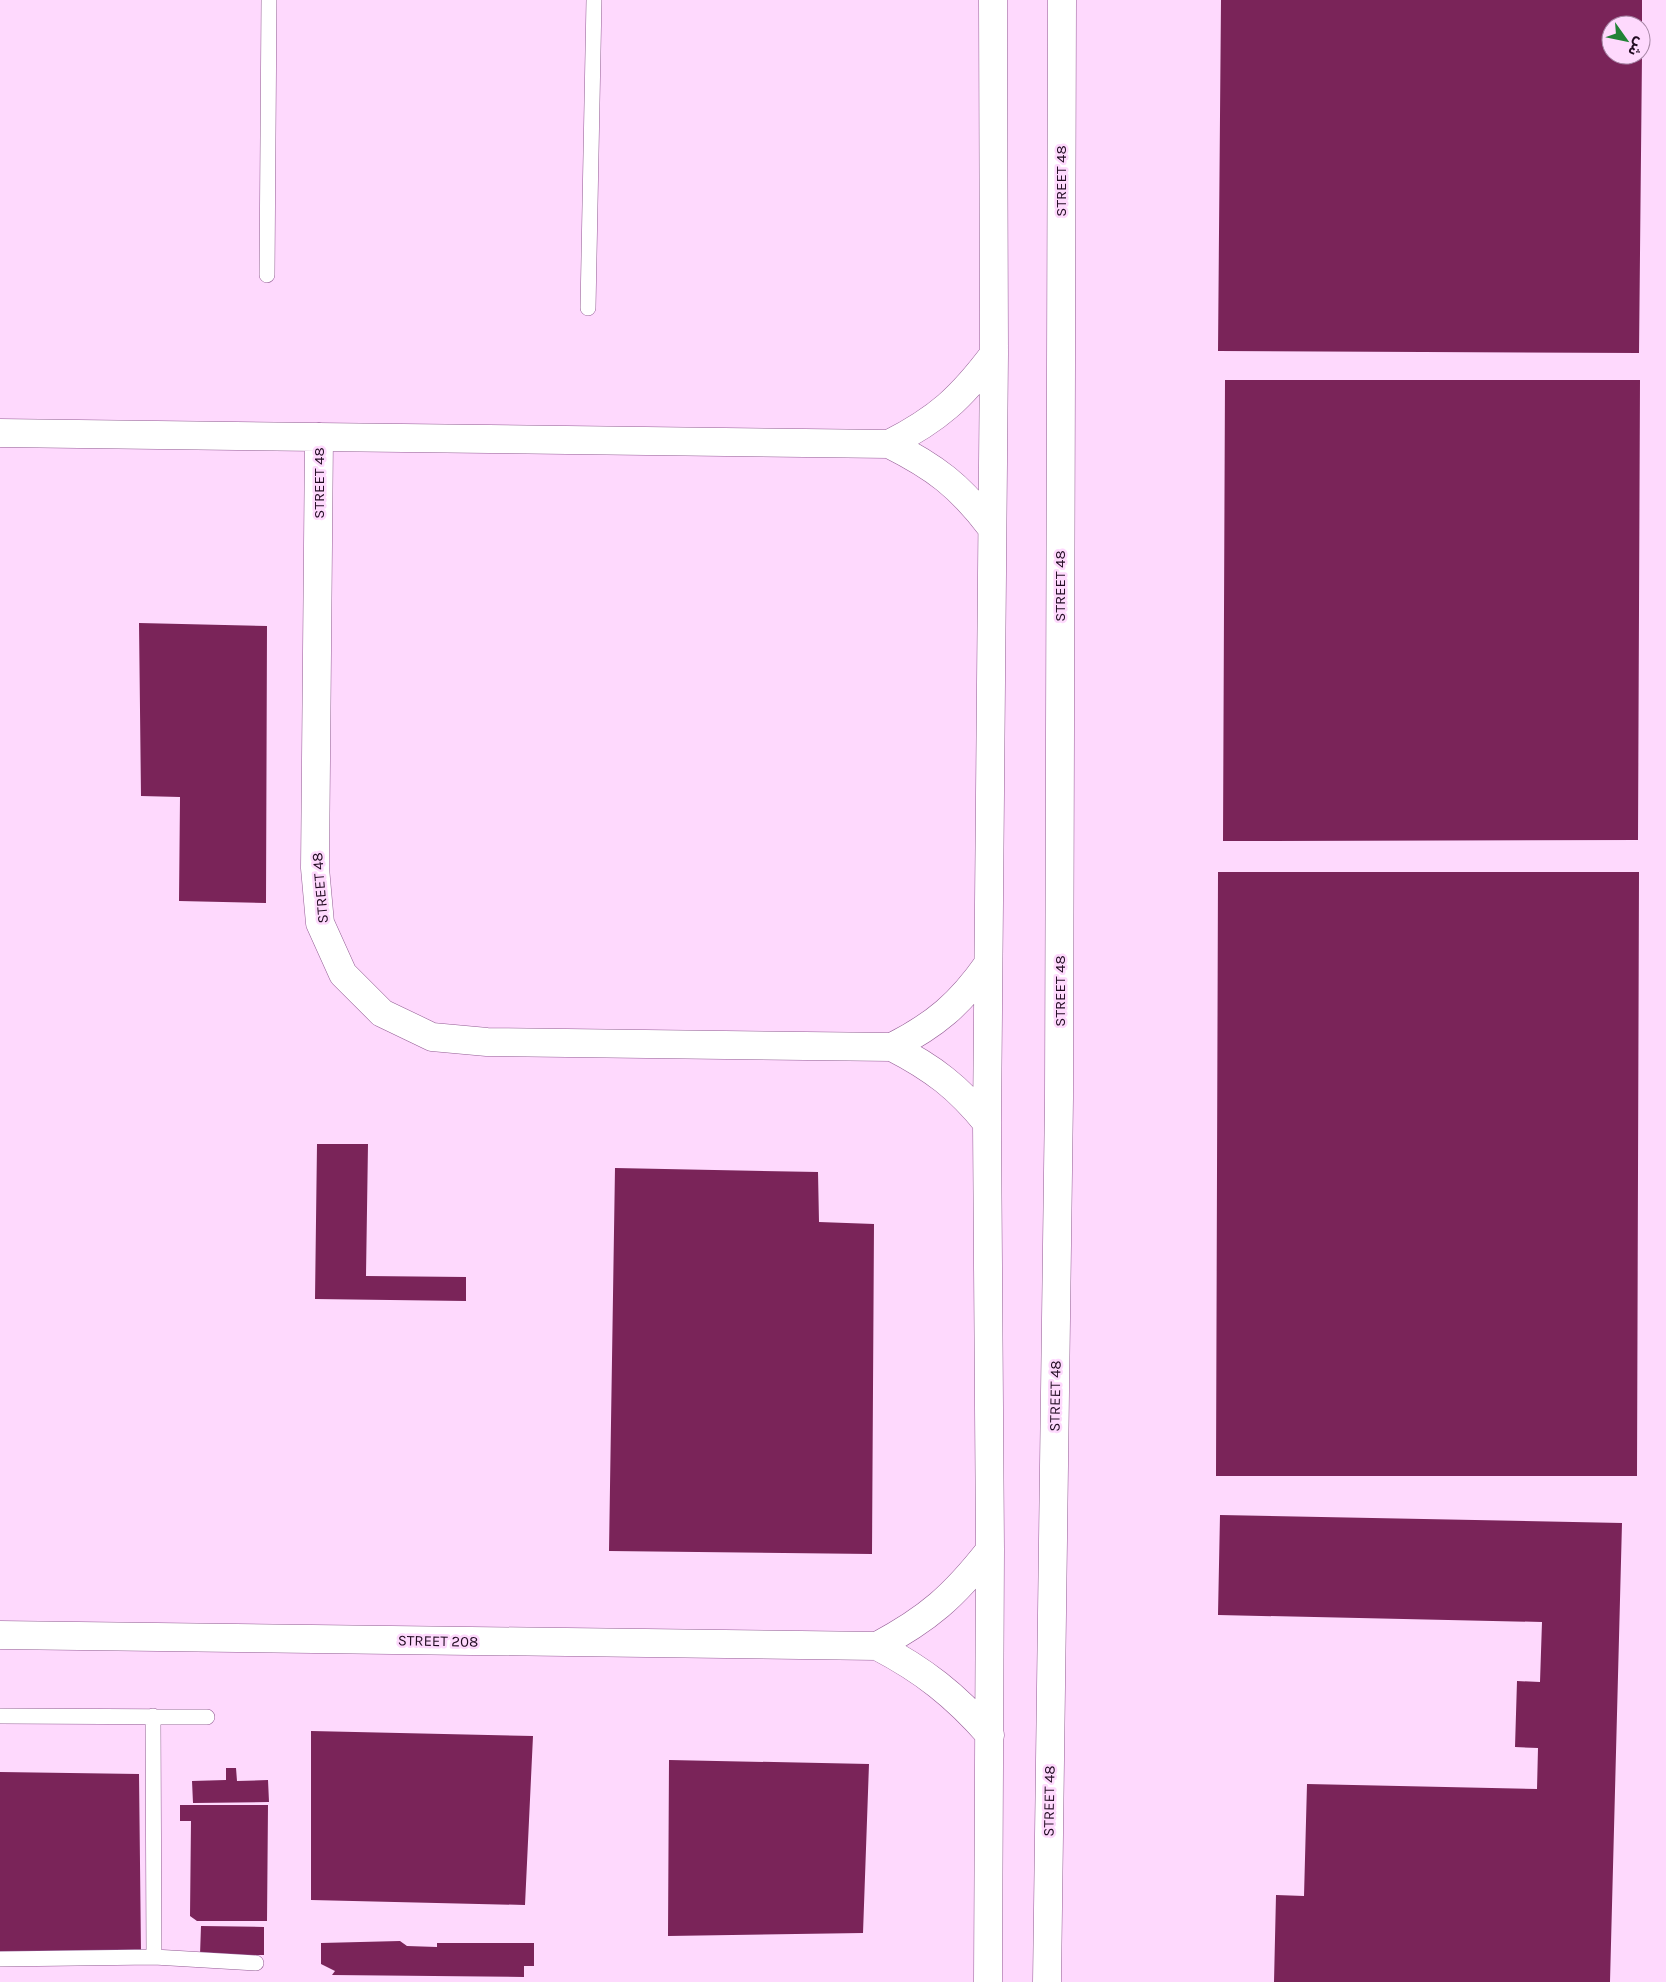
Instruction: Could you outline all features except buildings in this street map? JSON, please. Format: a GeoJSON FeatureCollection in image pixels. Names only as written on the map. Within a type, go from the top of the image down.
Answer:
{"type":"FeatureCollection","features":[{"type":"Feature","properties":{"kind":"street"},"geometry":{"type":"LineString","coordinates":[[988,1982],[990,1550],[987,1123],[994,354],[993,0]]}},
{"type":"Feature","properties":{"kind":"street","name":"STREET 48"},"geometry":{"type":"LineString","coordinates":[[1047,1982],[1059,1098],[1062,0]]}},
{"type":"Feature","properties":{"kind":"street","name":"STREET 48"},"geometry":{"type":"LineString","coordinates":[[889,444],[921,428],[949,408],[973,383],[994,354]]}},
{"type":"Feature","properties":{"kind":"street","name":"STREET 48"},"geometry":{"type":"LineString","coordinates":[[0,433],[889,444],[919,459],[946,477],[970,500],[991,527]]}},
{"type":"Feature","properties":{"kind":"street","name":"STREET 48"},"geometry":{"type":"LineString","coordinates":[[319,437],[316,868],[320,923],[343,974],[382,1013],[432,1037],[487,1042],[892,1047],[920,1061],[945,1078],[968,1099],[987,1123]]}},
{"type":"Feature","properties":{"kind":"street","name":"STREET 48"},"geometry":{"type":"LineString","coordinates":[[892,1047],[921,1032],[947,1014],[970,991],[988,964]]}},
{"type":"Feature","properties":{"kind":"street","name":"STREET 208"},"geometry":{"type":"LineString","coordinates":[[877,1646],[910,1629],[940,1607],[966,1580],[990,1550]]}},
{"type":"Feature","properties":{"kind":"street","name":"STREET 208"},"geometry":{"type":"LineString","coordinates":[[0,1636],[877,1646],[909,1663],[938,1683],[966,1707],[990,1735]]}},
{"type":"Feature","properties":{"kind":"lane"},"geometry":{"type":"LineString","coordinates":[[267,275],[269,0]]}},
{"type":"Feature","properties":{"kind":"lane"},"geometry":{"type":"LineString","coordinates":[[588,308],[594,0]]}},
{"type":"Feature","properties":{"kind":"lane"},"geometry":{"type":"LineString","coordinates":[[0,1716],[207,1717]]}},
{"type":"Feature","properties":{"kind":"lane"},"geometry":{"type":"LineString","coordinates":[[153,1716],[154,1957]]}},
{"type":"Feature","properties":{"kind":"lane"},"geometry":{"type":"LineString","coordinates":[[0,1959],[154,1957],[256,1963]]}}]}
